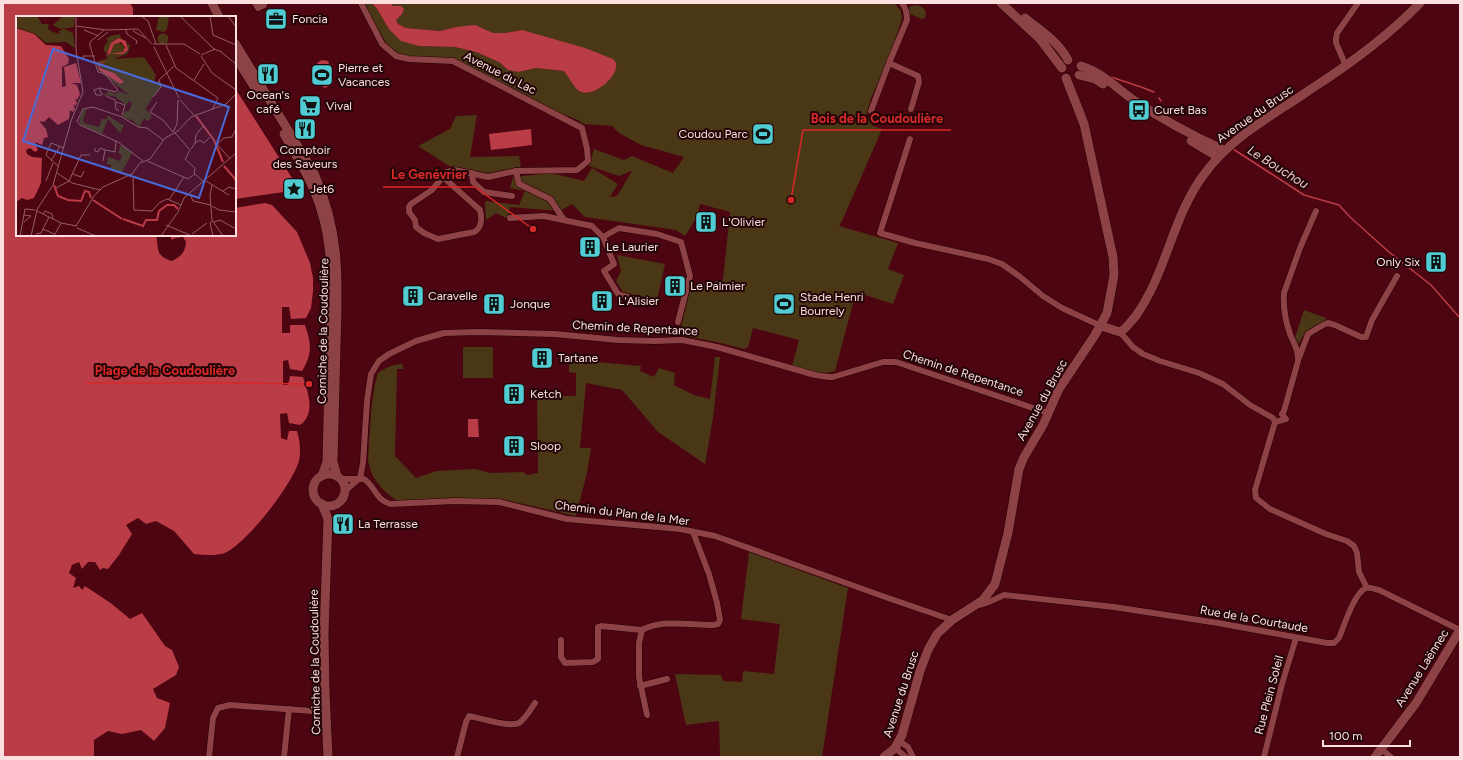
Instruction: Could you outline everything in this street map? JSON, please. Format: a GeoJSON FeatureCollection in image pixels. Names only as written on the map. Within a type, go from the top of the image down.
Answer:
{"type":"FeatureCollection","features":[{"type":"Feature","properties":{"kind":"street"},"geometry":{"type":"LineString","coordinates":[[205,3],[212,16]]}},
{"type":"Feature","properties":{"kind":"street"},"geometry":{"type":"LineString","coordinates":[[212,3],[218,16]]}},
{"type":"Feature","properties":{"kind":"street"},"geometry":{"type":"LineString","coordinates":[[255,3],[258,8],[264,5]]}},
{"type":"Feature","properties":{"kind":"street","name":"Avenue du Lac"},"geometry":{"type":"LineString","coordinates":[[361,3],[382,44],[396,56],[409,59],[453,61],[582,128],[588,161],[577,170],[516,171]]}},
{"type":"Feature","properties":{"kind":"street"},"geometry":{"type":"LineString","coordinates":[[871,111],[907,20],[905,6],[902,3]]}},
{"type":"Feature","properties":{"kind":"street"},"geometry":{"type":"LineString","coordinates":[[1001,3],[1040,39],[1062,68],[1062,73],[1095,78],[1139,110],[1170,130],[1218,157]]}},
{"type":"Feature","properties":{"kind":"street"},"geometry":{"type":"LineString","coordinates":[[1008,3],[1052,38],[1064,52],[1068,60]]}},
{"type":"Feature","properties":{"kind":"street"},"geometry":{"type":"LineString","coordinates":[[1346,66],[1336,39],[1337,33],[1358,3]]}},
{"type":"Feature","properties":{"kind":"street","name":"Avenue du Brusc"},"geometry":{"type":"LineString","coordinates":[[1120,332],[1125,329],[1141,308],[1154,284],[1187,203],[1204,173],[1224,150],[1256,126],[1346,66],[1397,26],[1420,3]]}},
{"type":"Feature","properties":{"kind":"street","name":"Corniche de la Coudoulière"},"geometry":{"type":"LineString","coordinates":[[236,45],[314,173],[322,193],[332,228],[338,268],[333,462],[338,477]]}},
{"type":"Feature","properties":{"kind":"street","name":"Corniche de la Coudoulière"},"geometry":{"type":"LineString","coordinates":[[236,58],[298,157],[308,176],[326,229],[330,257],[331,286],[327,462],[322,476]]}},
{"type":"Feature","properties":{"kind":"street"},"geometry":{"type":"LineString","coordinates":[[1062,68],[1064,63],[1068,60],[1076,60],[1075,74]]}},
{"type":"Feature","properties":{"kind":"street"},"geometry":{"type":"LineString","coordinates":[[889,63],[918,76],[919,78],[911,109]]}},
{"type":"Feature","properties":{"kind":"street"},"geometry":{"type":"LineString","coordinates":[[1075,74],[1091,69],[1135,101],[1174,126],[1224,150]]}},
{"type":"Feature","properties":{"kind":"street","name":"Avenue du Brusc"},"geometry":{"type":"LineString","coordinates":[[884,757],[897,744],[928,650],[937,634],[952,620],[977,605],[993,588],[997,578],[1008,532],[1019,469],[1059,389],[1101,326],[1107,313],[1114,275],[1113,257],[1084,124],[1071,89],[1075,74]]}},
{"type":"Feature","properties":{"kind":"street"},"geometry":{"type":"LineString","coordinates":[[910,139],[880,233],[916,243],[988,259],[1002,264],[1020,276],[1043,296],[1101,326],[1120,332],[1133,347],[1143,354],[1199,373],[1223,384],[1250,405],[1274,420],[1284,417],[1284,411],[1298,361],[1308,334],[1328,323],[1361,337],[1366,337],[1375,315],[1397,276]]}},
{"type":"Feature","properties":{"kind":"street"},"geometry":{"type":"LineString","coordinates":[[443,177],[480,210],[480,225],[477,231],[469,234],[438,239],[424,233],[416,227],[415,220],[409,212],[409,207],[411,204],[432,190],[447,172],[452,170],[488,176],[516,171],[519,184],[550,199],[564,220]]}},
{"type":"Feature","properties":{"kind":"street"},"geometry":{"type":"LineString","coordinates":[[472,173],[474,182],[484,192],[512,196]]}},
{"type":"Feature","properties":{"kind":"street"},"geometry":{"type":"LineString","coordinates":[[1298,361],[1299,355],[1287,324],[1283,300],[1284,293],[1300,248],[1316,211]]}},
{"type":"Feature","properties":{"kind":"street"},"geometry":{"type":"LineString","coordinates":[[510,218],[544,216],[592,226],[603,237],[614,264],[604,272],[618,294],[647,303]]}},
{"type":"Feature","properties":{"kind":"street"},"geometry":{"type":"LineString","coordinates":[[603,237],[619,228],[657,234],[681,242],[690,276],[678,322]]}},
{"type":"Feature","properties":{"kind":"street","name":"Chemin de Repentance"},"geometry":{"type":"LineString","coordinates":[[360,478],[363,463],[367,401],[371,374],[379,361],[389,354],[416,341],[444,333],[477,332],[554,334],[618,340],[682,340],[717,347],[815,375],[829,377],[884,362],[896,362],[1048,413]]}},
{"type":"Feature","properties":{"kind":"street"},"geometry":{"type":"LineString","coordinates":[[1274,420],[1255,490],[1256,498],[1270,509],[1326,534],[1347,541],[1354,546],[1357,553],[1359,572],[1367,588],[1379,590],[1460,630]]}},
{"type":"Feature","properties":{"kind":"street"},"geometry":{"type":"LineString","coordinates":[[335,505],[329,506],[322,504],[317,500],[313,492],[315,483],[322,476],[329,474],[338,477],[360,478]]}},
{"type":"Feature","properties":{"kind":"street"},"geometry":{"type":"LineString","coordinates":[[338,477],[345,487],[345,491]]}},
{"type":"Feature","properties":{"kind":"street"},"geometry":{"type":"LineString","coordinates":[[328,519],[335,505],[342,499],[345,491],[360,478]]}},
{"type":"Feature","properties":{"kind":"street","name":"Chemin du Plan de la Mer"},"geometry":{"type":"LineString","coordinates":[[360,478],[366,480],[379,497],[390,504],[455,501],[499,502],[567,519],[680,529],[715,536],[952,620]]}},
{"type":"Feature","properties":{"kind":"street"},"geometry":{"type":"LineString","coordinates":[[322,504],[328,519]]}},
{"type":"Feature","properties":{"kind":"street","name":"Corniche de la Coudoulière"},"geometry":{"type":"LineString","coordinates":[[328,519],[324,616],[328,757]]}},
{"type":"Feature","properties":{"kind":"street"},"geometry":{"type":"LineString","coordinates":[[561,640],[561,657],[565,663],[593,662],[598,659],[598,627],[601,626],[642,630],[650,626],[668,624],[718,624],[720,620],[718,603],[693,532]]}},
{"type":"Feature","properties":{"kind":"street"},"geometry":{"type":"LineString","coordinates":[[993,588],[994,596],[996,597]]}},
{"type":"Feature","properties":{"kind":"street","name":"Rue de la Courtaude"},"geometry":{"type":"LineString","coordinates":[[993,588],[1004,595]]}},
{"type":"Feature","properties":{"kind":"street","name":"Rue de la Courtaude"},"geometry":{"type":"LineString","coordinates":[[977,605],[985,604],[996,597],[1004,595],[1114,607],[1296,638],[1334,643],[1338,638],[1358,595],[1367,588]]}},
{"type":"Feature","properties":{"kind":"street"},"geometry":{"type":"LineString","coordinates":[[642,630],[639,677],[647,715]]}},
{"type":"Feature","properties":{"kind":"street","name":"Avenue Laënnec"},"geometry":{"type":"LineString","coordinates":[[1385,754],[1460,630]]}},
{"type":"Feature","properties":{"kind":"street","name":"Rue Plein Soleil"},"geometry":{"type":"LineString","coordinates":[[1264,757],[1282,684],[1296,638]]}},
{"type":"Feature","properties":{"kind":"street","name":"Avenue Laënnec"},"geometry":{"type":"LineString","coordinates":[[1375,757],[1385,754],[1428,697],[1460,639]]}},
{"type":"Feature","properties":{"kind":"street"},"geometry":{"type":"LineString","coordinates":[[640,686],[667,679]]}},
{"type":"Feature","properties":{"kind":"street"},"geometry":{"type":"LineString","coordinates":[[457,757],[466,722],[470,716],[512,725],[519,722],[527,715],[535,703]]}},
{"type":"Feature","properties":{"kind":"street"},"geometry":{"type":"LineString","coordinates":[[209,757],[213,718],[218,708],[230,705],[326,712]]}},
{"type":"Feature","properties":{"kind":"street"},"geometry":{"type":"LineString","coordinates":[[284,757],[289,709]]}},
{"type":"Feature","properties":{"kind":"street"},"geometry":{"type":"LineString","coordinates":[[897,744],[909,750],[913,757]]}},
{"type":"Feature","properties":{"kind":"street"},"geometry":{"type":"LineString","coordinates":[[897,744],[907,757]]}},
{"type":"Feature","properties":{"kind":"street"},"geometry":{"type":"LineString","coordinates":[[907,757],[907,752],[909,750]]}},
{"type":"Feature","properties":{"kind":"shaded area"},"geometry":{"type":"Polygon","coordinates":[[[3,3],[130,3],[133,8],[133,16],[16,16],[16,236],[156,236],[160,254],[172,261],[182,253],[186,242],[183,237],[172,240],[170,236],[236,236],[236,208],[265,203],[272,205],[297,232],[310,263],[313,278],[311,308],[306,318],[291,319],[289,307],[282,307],[282,333],[290,333],[290,325],[305,325],[309,337],[310,348],[308,359],[302,371],[290,369],[288,360],[283,361],[283,385],[288,385],[290,376],[303,377],[309,402],[308,415],[300,425],[289,423],[287,413],[280,414],[281,438],[287,440],[289,431],[297,431],[300,446],[299,461],[288,484],[268,512],[245,538],[225,553],[213,555],[194,554],[174,531],[156,521],[146,524],[138,518],[126,525],[132,534],[108,569],[103,568],[100,570],[95,562],[88,562],[82,569],[79,562],[72,565],[69,573],[76,578],[73,588],[79,586],[82,590],[85,586],[112,604],[130,619],[142,613],[165,646],[172,650],[179,667],[176,675],[153,689],[157,698],[170,703],[165,728],[154,741],[141,730],[122,734],[108,731],[94,740],[94,757],[3,757],[3,3]]]}},
{"type":"Feature","properties":{"kind":"shaded area"},"geometry":{"type":"Polygon","coordinates":[[[364,3],[372,3],[389,29],[419,46],[455,47],[476,52],[499,62],[508,70],[518,72],[536,68],[564,71],[579,91],[588,93],[522,30],[505,33],[493,33],[484,29],[456,27],[440,31],[406,28],[398,24],[396,20],[402,14],[401,6],[393,6],[391,3],[894,3],[901,11],[902,18],[889,59],[871,98],[866,116],[873,119],[871,125],[882,129],[839,226],[898,243],[888,269],[904,275],[893,304],[856,292],[835,371],[824,373],[792,366],[799,340],[753,328],[748,347],[744,349],[679,335],[691,286],[723,280],[730,212],[700,204],[697,217],[685,236],[676,230],[585,217],[572,204],[560,211],[510,207],[508,219],[496,213],[486,220],[485,201],[519,205],[525,191],[510,188],[513,177],[551,173],[584,181],[592,168],[618,184],[610,197],[617,196],[632,171],[619,176],[589,166],[594,149],[624,160],[632,156],[673,173],[684,157],[641,145],[619,133],[612,126],[583,124],[578,120],[552,110],[452,59],[411,57],[397,53],[386,43],[364,3]]]}},
{"type":"Feature","properties":{"kind":"shaded area"},"geometry":{"type":"Polygon","coordinates":[[[372,3],[391,3],[393,6],[401,6],[404,9],[402,14],[396,20],[398,24],[406,28],[440,31],[456,27],[475,25],[493,33],[505,33],[522,30],[585,48],[613,59],[616,65],[615,72],[608,82],[596,90],[584,93],[577,89],[564,71],[536,68],[518,72],[508,70],[499,62],[476,52],[455,47],[419,46],[401,41],[389,29],[372,3]]]}},
{"type":"Feature","properties":{"kind":"shaded area"},"geometry":{"type":"Polygon","coordinates":[[[914,5],[924,8],[926,13],[925,18],[922,19],[910,14],[909,7],[914,5]]]}},
{"type":"Feature","properties":{"kind":"shaded area","name":"Pierre et Vacances"},"geometry":{"type":"Polygon","coordinates":[[[322,60],[328,61],[330,67],[330,85],[325,88],[322,86],[315,72],[321,69],[317,63],[322,60]]]}},
{"type":"Feature","properties":{"kind":"shaded area"},"geometry":{"type":"Polygon","coordinates":[[[236,90],[297,186],[284,192],[236,199],[236,90]]]}},
{"type":"Feature","properties":{"kind":"shaded area"},"geometry":{"type":"Polygon","coordinates":[[[477,115],[470,157],[519,156],[521,167],[487,173],[449,166],[418,146],[450,129],[456,116],[477,115]]]}},
{"type":"Feature","properties":{"kind":"shaded area"},"geometry":{"type":"Polygon","coordinates":[[[531,129],[532,145],[491,150],[489,134],[531,129]]]}},
{"type":"Feature","properties":{"kind":"shaded area"},"geometry":{"type":"Polygon","coordinates":[[[617,255],[665,264],[657,300],[623,292],[616,281],[621,271],[617,255]]]}},
{"type":"Feature","properties":{"kind":"shaded area"},"geometry":{"type":"Polygon","coordinates":[[[1304,310],[1326,318],[1326,320],[1307,331],[1299,344],[1295,338],[1304,310]]]}},
{"type":"Feature","properties":{"kind":"shaded area"},"geometry":{"type":"Polygon","coordinates":[[[463,347],[493,347],[493,378],[463,378],[463,347]]]}},
{"type":"Feature","properties":{"kind":"shaded area"},"geometry":{"type":"Polygon","coordinates":[[[591,356],[597,362],[641,366],[640,371],[654,377],[659,368],[675,373],[674,385],[694,395],[710,399],[715,357],[720,357],[713,418],[705,464],[658,432],[622,390],[586,383],[580,448],[591,448],[587,473],[576,516],[502,499],[396,500],[383,489],[373,476],[368,460],[372,408],[378,373],[383,369],[402,364],[404,369],[397,369],[395,456],[416,478],[436,471],[475,469],[491,473],[523,472],[527,475],[538,473],[537,402],[540,396],[576,396],[576,373],[569,372],[569,357],[591,356]]]}},
{"type":"Feature","properties":{"kind":"shaded area"},"geometry":{"type":"Polygon","coordinates":[[[468,419],[478,419],[479,437],[468,437],[468,419]]]}},
{"type":"Feature","properties":{"kind":"shaded area"},"geometry":{"type":"Polygon","coordinates":[[[749,552],[848,588],[822,757],[720,757],[719,721],[686,725],[675,674],[721,675],[723,681],[742,682],[743,671],[774,674],[780,624],[741,619],[749,552]]]}},
{"type":"Feature","properties":{"kind":"waterway","name":"Le Bouchou"},"geometry":{"type":"LineString","coordinates":[[1111,77],[1154,92]]}},
{"type":"Feature","properties":{"kind":"waterway","name":"Le Bouchou"},"geometry":{"type":"LineString","coordinates":[[1233,149],[1304,195],[1339,205],[1350,217],[1389,252],[1431,285],[1460,318]]}},
{"type":"Feature","properties":{"kind":"place","name":"Foncia"},"geometry":{"type":"Point","coordinates":[276,19]}},
{"type":"Feature","properties":{"kind":"place","name":"Ocean's café"},"geometry":{"type":"Point","coordinates":[268,74]}},
{"type":"Feature","properties":{"kind":"place","name":"Pierre et Vacances"},"geometry":{"type":"Point","coordinates":[322,75]}},
{"type":"Feature","properties":{"kind":"place","name":"Vival"},"geometry":{"type":"Point","coordinates":[310,106]}},
{"type":"Feature","properties":{"kind":"place","name":"Curet Bas"},"geometry":{"type":"Point","coordinates":[1139,110]}},
{"type":"Feature","properties":{"kind":"place","name":"Comptoir des Saveurs"},"geometry":{"type":"Point","coordinates":[305,129]}},
{"type":"Feature","properties":{"kind":"place","name":"Coudou Parc"},"geometry":{"type":"Point","coordinates":[763,134]}},
{"type":"Feature","properties":{"kind":"place","name":"Jet6"},"geometry":{"type":"Point","coordinates":[294,189]}},
{"type":"Feature","properties":{"kind":"place","name":"Bois de la Coudoulière"},"geometry":{"type":"Point","coordinates":[791,200]}},
{"type":"Feature","properties":{"kind":"place","name":"L'Olivier"},"geometry":{"type":"Point","coordinates":[706,222]}},
{"type":"Feature","properties":{"kind":"place","name":"Le Genévrier"},"geometry":{"type":"Point","coordinates":[533,229]}},
{"type":"Feature","properties":{"kind":"place","name":"Le Laurier"},"geometry":{"type":"Point","coordinates":[590,247]}},
{"type":"Feature","properties":{"kind":"place","name":"Only Six"},"geometry":{"type":"Point","coordinates":[1436,262]}},
{"type":"Feature","properties":{"kind":"place","name":"Le Palmier"},"geometry":{"type":"Point","coordinates":[675,286]}},
{"type":"Feature","properties":{"kind":"place","name":"Caravelle"},"geometry":{"type":"Point","coordinates":[413,296]}},
{"type":"Feature","properties":{"kind":"place","name":"L'Alisier"},"geometry":{"type":"Point","coordinates":[602,301]}},
{"type":"Feature","properties":{"kind":"place","name":"Jonque"},"geometry":{"type":"Point","coordinates":[494,304]}},
{"type":"Feature","properties":{"kind":"place","name":"Stade Henri Bourrely"},"geometry":{"type":"Point","coordinates":[784,304]}},
{"type":"Feature","properties":{"kind":"place","name":"Tartane"},"geometry":{"type":"Point","coordinates":[542,358]}},
{"type":"Feature","properties":{"kind":"place","name":"Plage de la Coudoulière"},"geometry":{"type":"Point","coordinates":[309,384]}},
{"type":"Feature","properties":{"kind":"place","name":"Ketch"},"geometry":{"type":"Point","coordinates":[514,394]}},
{"type":"Feature","properties":{"kind":"place","name":"Sloop"},"geometry":{"type":"Point","coordinates":[514,446]}},
{"type":"Feature","properties":{"kind":"place","name":"La Terrasse"},"geometry":{"type":"Point","coordinates":[343,524]}}]}
